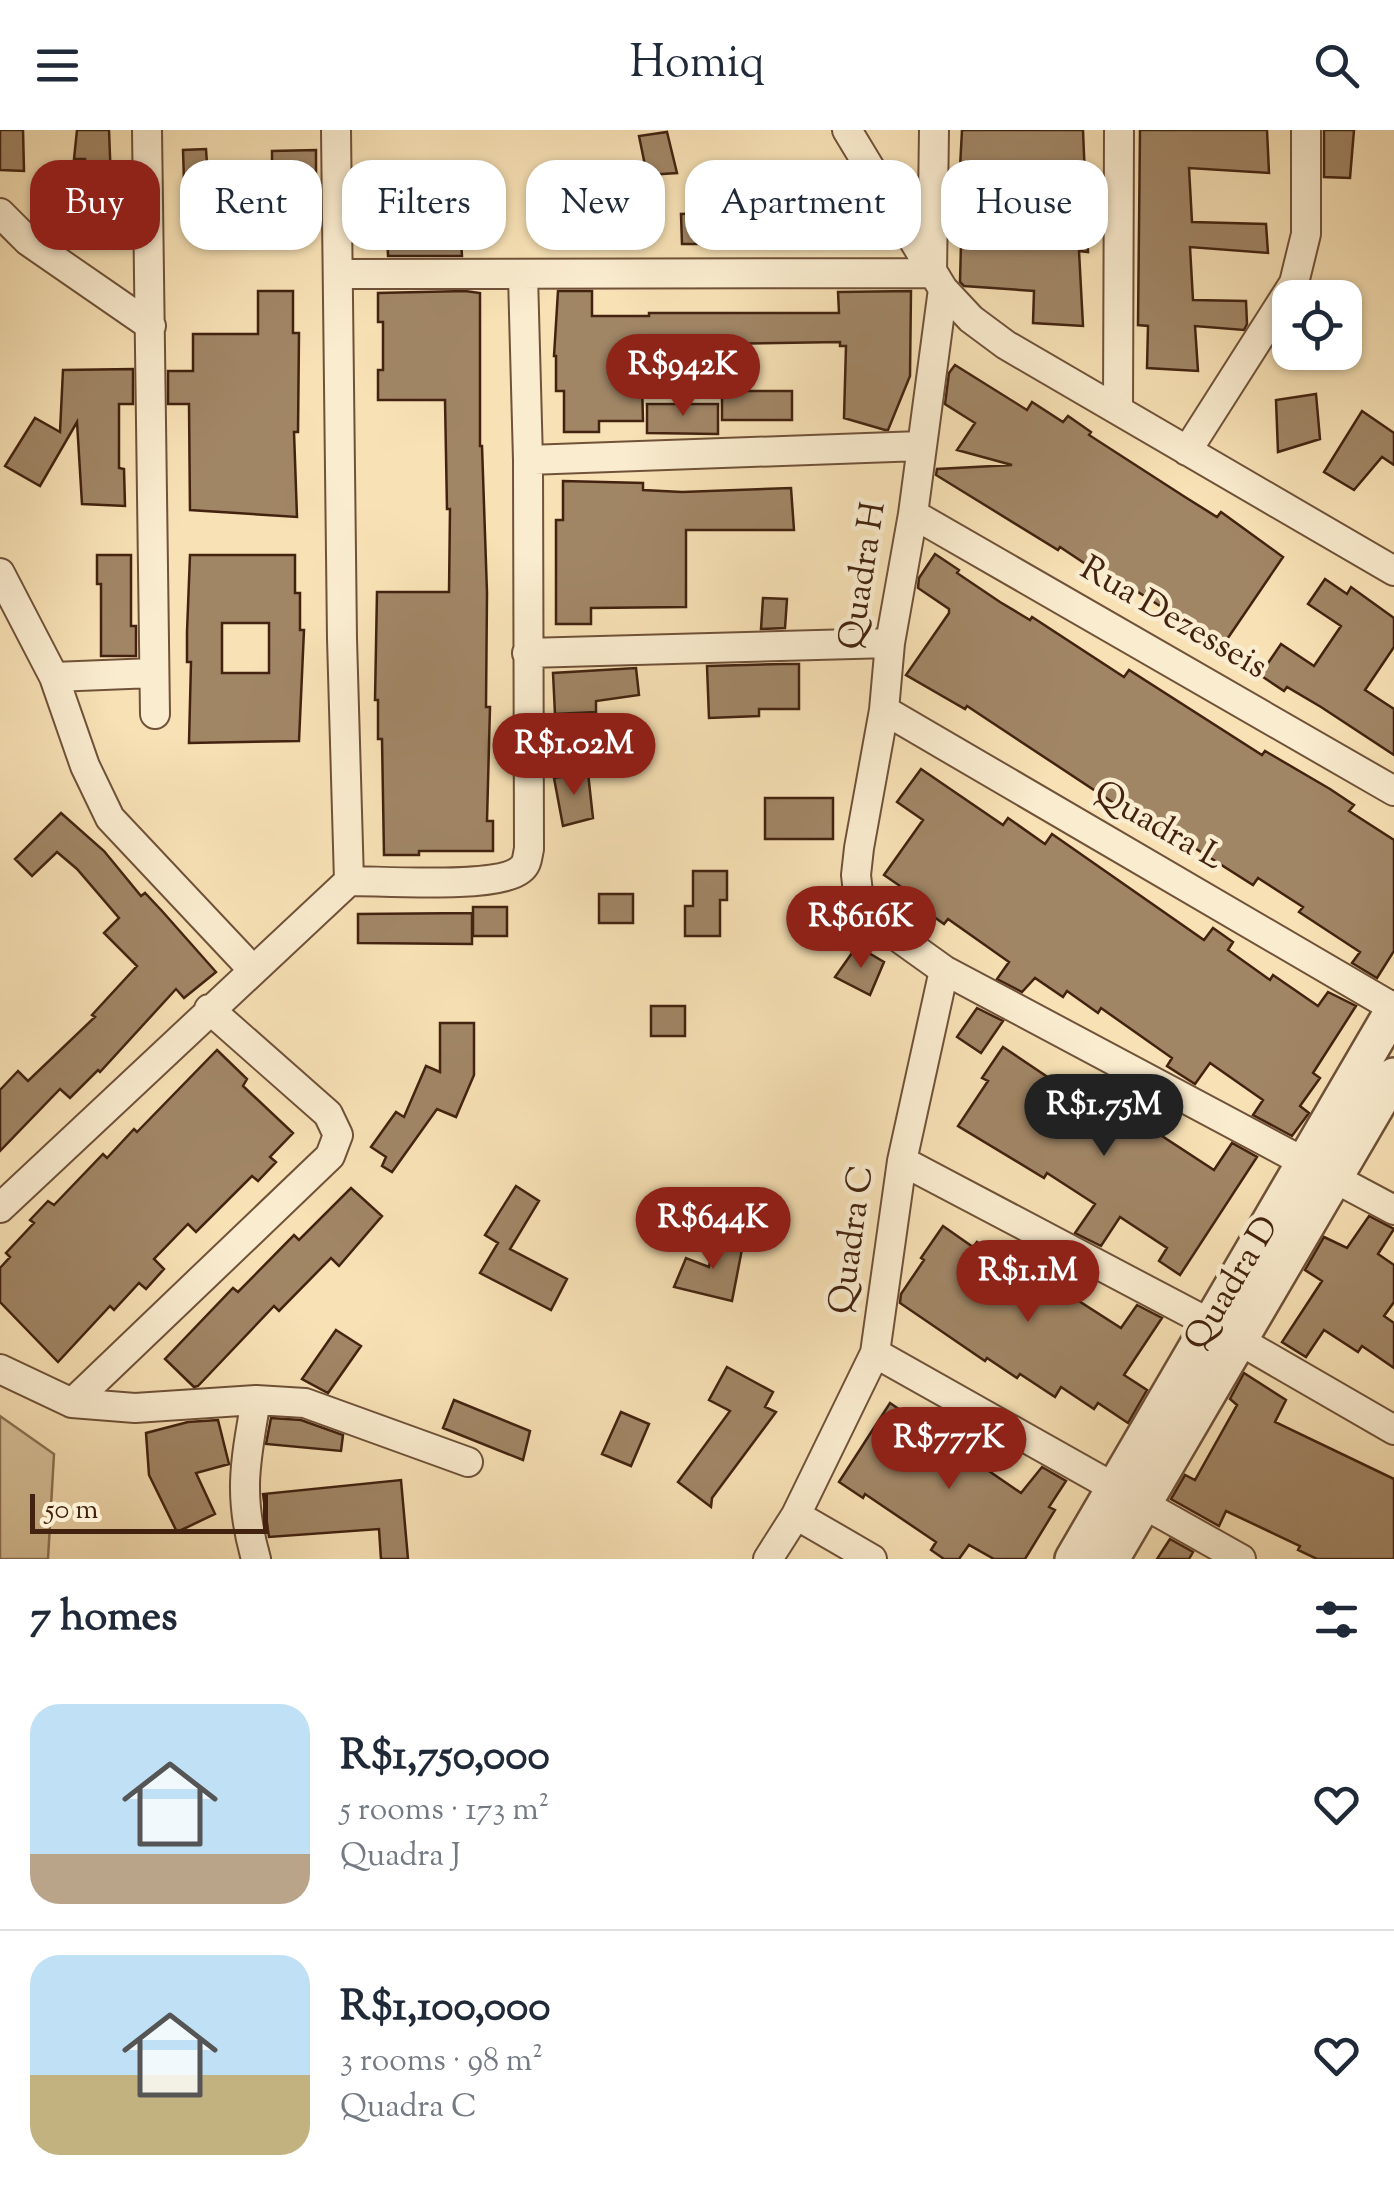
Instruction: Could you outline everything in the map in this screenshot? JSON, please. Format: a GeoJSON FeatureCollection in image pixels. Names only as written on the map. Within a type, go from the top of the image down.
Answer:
{"type":"FeatureCollection","features":[{"type":"Feature","properties":{"kind":"street"},"geometry":{"type":"LineString","coordinates":[[147,130],[155,714]]}},
{"type":"Feature","properties":{"kind":"street"},"geometry":{"type":"LineString","coordinates":[[336,130],[349,880]]}},
{"type":"Feature","properties":{"kind":"street"},"geometry":{"type":"LineString","coordinates":[[847,130],[938,281],[971,319],[1006,344],[1394,571]]}},
{"type":"Feature","properties":{"kind":"street","name":"Quadra H"},"geometry":{"type":"LineString","coordinates":[[934,130],[938,281],[922,446],[890,643],[884,710],[866,797],[856,893],[870,917],[944,970]]}},
{"type":"Feature","properties":{"kind":"street"},"geometry":{"type":"LineString","coordinates":[[1118,408],[1119,130]]}},
{"type":"Feature","properties":{"kind":"street"},"geometry":{"type":"LineString","coordinates":[[1187,451],[1294,283],[1306,234],[1306,130]]}},
{"type":"Feature","properties":{"kind":"street"},"geometry":{"type":"LineString","coordinates":[[0,213],[28,242],[151,326]]}},
{"type":"Feature","properties":{"kind":"street"},"geometry":{"type":"LineString","coordinates":[[338,274],[938,281]]}},
{"type":"Feature","properties":{"kind":"street"},"geometry":{"type":"LineString","coordinates":[[0,1208],[349,880],[489,880],[518,872],[526,864],[528,460],[523,276]]}},
{"type":"Feature","properties":{"kind":"street"},"geometry":{"type":"LineString","coordinates":[[528,460],[922,446]]}},
{"type":"Feature","properties":{"kind":"street","name":"Rua Dezesseis"},"geometry":{"type":"LineString","coordinates":[[913,514],[1394,791]]}},
{"type":"Feature","properties":{"kind":"street"},"geometry":{"type":"LineString","coordinates":[[0,572],[54,677],[85,766],[110,818],[253,970]]}},
{"type":"Feature","properties":{"kind":"street"},"geometry":{"type":"LineString","coordinates":[[527,653],[890,643]]}},
{"type":"Feature","properties":{"kind":"street"},"geometry":{"type":"LineString","coordinates":[[54,677],[153,672]]}},
{"type":"Feature","properties":{"kind":"street","name":"Quadra L"},"geometry":{"type":"LineString","coordinates":[[884,710],[1394,1008]]}},
{"type":"Feature","properties":{"kind":"street"},"geometry":{"type":"LineString","coordinates":[[944,970],[1394,1210]]}},
{"type":"Feature","properties":{"kind":"street","name":"Quadra C"},"geometry":{"type":"LineString","coordinates":[[768,1559],[796,1516],[875,1353],[902,1161],[944,970]]}},
{"type":"Feature","properties":{"kind":"street","name":"Quadra D"},"geometry":{"type":"LineString","coordinates":[[1320,1173],[1394,1008]]}},
{"type":"Feature","properties":{"kind":"street"},"geometry":{"type":"LineString","coordinates":[[72,1403],[301,1188],[336,1146],[338,1135],[328,1114],[209,1010]]}},
{"type":"Feature","properties":{"kind":"street","name":"Quadra D"},"geometry":{"type":"LineString","coordinates":[[1072,1559],[1129,1495],[1320,1173],[1394,1076]]}},
{"type":"Feature","properties":{"kind":"street"},"geometry":{"type":"LineString","coordinates":[[902,1161],[1223,1331],[1394,1430]]}},
{"type":"Feature","properties":{"kind":"street"},"geometry":{"type":"LineString","coordinates":[[875,1353],[1240,1559]]}},
{"type":"Feature","properties":{"kind":"street"},"geometry":{"type":"LineString","coordinates":[[0,1370],[72,1403],[135,1408],[256,1400],[305,1403],[468,1462]]}},
{"type":"Feature","properties":{"kind":"street"},"geometry":{"type":"LineString","coordinates":[[256,1400],[243,1503],[256,1559]]}},
{"type":"Feature","properties":{"kind":"street","name":"Quadra D"},"geometry":{"type":"LineString","coordinates":[[1111,1559],[1129,1495]]}},
{"type":"Feature","properties":{"kind":"street"},"geometry":{"type":"LineString","coordinates":[[796,1516],[872,1559]]}},
{"type":"Feature","properties":{"kind":"shaded area"},"geometry":{"type":"Polygon","coordinates":[[[0,1416],[54,1454],[48,1559],[0,1559],[0,1416]]]}},
{"type":"Feature","properties":{"kind":"building"},"geometry":{"type":"Polygon","coordinates":[[[0,130],[23,130],[24,171],[0,170],[0,130]]]}},
{"type":"Feature","properties":{"kind":"building"},"geometry":{"type":"Polygon","coordinates":[[[77,130],[109,130],[110,160],[74,159],[77,130]]]}},
{"type":"Feature","properties":{"kind":"building"},"geometry":{"type":"Polygon","coordinates":[[[962,130],[1083,130],[1084,160],[960,160],[962,130]]]}},
{"type":"Feature","properties":{"kind":"building"},"geometry":{"type":"Polygon","coordinates":[[[1140,130],[1267,130],[1269,173],[1189,168],[1192,222],[1266,224],[1268,253],[1190,247],[1193,300],[1246,301],[1244,330],[1195,326],[1198,371],[1147,368],[1148,326],[1138,325],[1140,130]]]}},
{"type":"Feature","properties":{"kind":"building"},"geometry":{"type":"Polygon","coordinates":[[[1324,130],[1354,130],[1350,178],[1324,177],[1324,130]]]}},
{"type":"Feature","properties":{"kind":"building"},"geometry":{"type":"Polygon","coordinates":[[[667,132],[677,173],[665,174],[665,160],[644,160],[639,136],[667,132]]]}},
{"type":"Feature","properties":{"kind":"building"},"geometry":{"type":"Polygon","coordinates":[[[206,149],[207,160],[183,160],[183,150],[206,149]]]}},
{"type":"Feature","properties":{"kind":"building"},"geometry":{"type":"Polygon","coordinates":[[[316,150],[316,160],[272,160],[272,151],[316,150]]]}},
{"type":"Feature","properties":{"kind":"building"},"geometry":{"type":"Polygon","coordinates":[[[681,214],[685,214],[685,244],[682,244],[681,214]]]}},
{"type":"Feature","properties":{"kind":"building"},"geometry":{"type":"Polygon","coordinates":[[[388,250],[462,250],[462,256],[388,256],[388,250]]]}},
{"type":"Feature","properties":{"kind":"building"},"geometry":{"type":"Polygon","coordinates":[[[961,250],[1088,250],[1079,251],[1083,326],[1033,323],[1034,291],[964,286],[960,282],[961,250]]]}},
{"type":"Feature","properties":{"kind":"building"},"geometry":{"type":"Polygon","coordinates":[[[258,291],[293,291],[293,333],[299,333],[298,432],[294,432],[297,517],[190,510],[189,404],[168,404],[168,371],[193,371],[193,334],[258,334],[258,291]]]}},
{"type":"Feature","properties":{"kind":"building"},"geometry":{"type":"Polygon","coordinates":[[[558,291],[592,291],[592,316],[649,316],[839,313],[838,292],[911,291],[910,376],[885,430],[844,418],[846,346],[840,346],[840,342],[641,345],[643,421],[599,421],[599,432],[564,432],[564,391],[556,391],[554,356],[558,291]]]}},
{"type":"Feature","properties":{"kind":"building"},"geometry":{"type":"Polygon","coordinates":[[[378,293],[480,293],[486,707],[490,707],[487,821],[493,821],[493,851],[384,855],[382,739],[378,739],[375,700],[377,592],[449,592],[450,509],[445,400],[378,400],[378,370],[383,370],[383,322],[378,322],[378,293]]]}},
{"type":"Feature","properties":{"kind":"building"},"geometry":{"type":"Polygon","coordinates":[[[955,365],[1027,410],[1032,402],[1063,422],[1068,416],[1091,432],[1089,435],[1217,517],[1221,512],[1283,557],[1217,654],[1193,638],[1198,631],[1157,604],[1092,563],[1090,567],[1060,547],[1058,550],[936,475],[937,469],[1012,465],[957,450],[975,423],[945,404],[949,373],[955,365]]]}},
{"type":"Feature","properties":{"kind":"building"},"geometry":{"type":"Polygon","coordinates":[[[133,369],[133,404],[119,404],[119,468],[124,469],[125,506],[82,504],[77,422],[40,486],[5,466],[35,418],[60,432],[63,370],[133,369]]]}},
{"type":"Feature","properties":{"kind":"building"},"geometry":{"type":"Polygon","coordinates":[[[722,391],[792,391],[792,420],[722,420],[722,391]]]}},
{"type":"Feature","properties":{"kind":"building"},"geometry":{"type":"Polygon","coordinates":[[[1316,394],[1320,439],[1278,452],[1276,400],[1316,394]]]}},
{"type":"Feature","properties":{"kind":"building"},"geometry":{"type":"Polygon","coordinates":[[[647,404],[718,404],[718,434],[647,433],[647,404]]]}},
{"type":"Feature","properties":{"kind":"building"},"geometry":{"type":"Polygon","coordinates":[[[1362,411],[1394,433],[1394,465],[1382,457],[1354,490],[1324,472],[1362,411]]]}},
{"type":"Feature","properties":{"kind":"building"},"geometry":{"type":"Polygon","coordinates":[[[563,481],[643,483],[643,490],[682,492],[791,488],[794,530],[686,530],[686,607],[591,608],[591,624],[556,624],[556,520],[563,520],[563,481]]]}},
{"type":"Feature","properties":{"kind":"building"},"geometry":{"type":"Polygon","coordinates":[[[935,554],[1000,602],[1030,620],[1032,617],[1124,677],[1129,670],[1262,755],[1265,751],[1330,789],[1354,805],[1349,811],[1394,840],[1394,951],[1377,978],[1352,963],[1360,952],[1299,912],[1303,907],[1258,878],[1253,885],[1160,826],[1156,831],[967,706],[965,709],[906,675],[949,613],[949,609],[918,588],[919,578],[935,554]]]}},
{"type":"Feature","properties":{"kind":"building"},"geometry":{"type":"Polygon","coordinates":[[[97,555],[131,555],[131,626],[136,626],[136,656],[101,656],[97,555]]]}},
{"type":"Feature","properties":{"kind":"building"},"geometry":{"type":"Polygon","coordinates":[[[190,555],[295,555],[295,593],[300,593],[300,630],[304,630],[299,741],[189,743],[191,662],[187,662],[190,555]],[[222,623],[222,673],[269,673],[269,623],[222,623]]]}},
{"type":"Feature","properties":{"kind":"building"},"geometry":{"type":"Polygon","coordinates":[[[1325,579],[1347,594],[1351,587],[1394,618],[1394,647],[1365,690],[1394,709],[1394,755],[1321,707],[1287,687],[1284,691],[1260,675],[1281,644],[1314,666],[1341,626],[1308,604],[1325,579]]]}},
{"type":"Feature","properties":{"kind":"building"},"geometry":{"type":"Polygon","coordinates":[[[763,598],[787,599],[785,628],[761,629],[763,598]]]}},
{"type":"Feature","properties":{"kind":"building"},"geometry":{"type":"Polygon","coordinates":[[[799,664],[799,709],[759,709],[759,716],[709,718],[707,666],[799,664]]]}},
{"type":"Feature","properties":{"kind":"building"},"geometry":{"type":"Polygon","coordinates":[[[636,668],[639,695],[596,701],[596,712],[555,714],[553,673],[636,668]]]}},
{"type":"Feature","properties":{"kind":"building"},"geometry":{"type":"Polygon","coordinates":[[[921,769],[1003,825],[1008,818],[1045,844],[1052,834],[1204,940],[1213,928],[1233,942],[1228,950],[1270,980],[1273,975],[1318,1006],[1328,992],[1356,1006],[1313,1073],[1320,1078],[1300,1106],[1309,1113],[1292,1136],[1253,1115],[1263,1100],[1210,1063],[1195,1084],[1167,1066],[1172,1058],[1101,1008],[1098,1013],[1067,991],[1063,997],[1035,978],[1022,992],[997,979],[1009,962],[948,919],[944,924],[913,902],[916,897],[884,875],[923,820],[897,802],[921,769]]]}},
{"type":"Feature","properties":{"kind":"building"},"geometry":{"type":"Polygon","coordinates":[[[588,773],[593,818],[563,826],[554,778],[588,773]]]}},
{"type":"Feature","properties":{"kind":"building"},"geometry":{"type":"Polygon","coordinates":[[[765,798],[833,798],[833,839],[765,839],[765,798]]]}},
{"type":"Feature","properties":{"kind":"building"},"geometry":{"type":"Polygon","coordinates":[[[61,813],[104,851],[141,896],[145,893],[216,972],[184,998],[176,989],[100,1072],[70,1098],[60,1089],[0,1151],[0,1090],[18,1071],[28,1081],[95,1017],[92,1015],[137,966],[104,933],[119,918],[77,869],[57,852],[32,876],[15,859],[61,813]]]}},
{"type":"Feature","properties":{"kind":"building"},"geometry":{"type":"Polygon","coordinates":[[[693,871],[727,871],[727,900],[720,900],[720,936],[685,936],[685,906],[693,906],[693,871]]]}},
{"type":"Feature","properties":{"kind":"building"},"geometry":{"type":"Polygon","coordinates":[[[599,894],[633,894],[633,923],[599,923],[599,894]]]}},
{"type":"Feature","properties":{"kind":"building"},"geometry":{"type":"Polygon","coordinates":[[[473,907],[507,907],[507,936],[473,936],[473,907]]]}},
{"type":"Feature","properties":{"kind":"building"},"geometry":{"type":"Polygon","coordinates":[[[472,913],[472,944],[358,943],[358,914],[472,913]]]}},
{"type":"Feature","properties":{"kind":"building"},"geometry":{"type":"Polygon","coordinates":[[[857,946],[884,962],[870,995],[835,977],[857,946]]]}},
{"type":"Feature","properties":{"kind":"building"},"geometry":{"type":"Polygon","coordinates":[[[651,1006],[685,1006],[685,1036],[651,1036],[651,1006]]]}},
{"type":"Feature","properties":{"kind":"building"},"geometry":{"type":"Polygon","coordinates":[[[977,1008],[1003,1021],[981,1053],[957,1037],[977,1008]]]}},
{"type":"Feature","properties":{"kind":"building"},"geometry":{"type":"Polygon","coordinates":[[[440,1023],[474,1023],[474,1075],[456,1117],[437,1109],[392,1172],[382,1166],[386,1157],[371,1147],[396,1112],[404,1117],[426,1066],[440,1072],[440,1023]]]}},
{"type":"Feature","properties":{"kind":"building"},"geometry":{"type":"Polygon","coordinates":[[[1003,1047],[1073,1094],[1074,1091],[1102,1109],[1104,1106],[1138,1128],[1142,1123],[1214,1170],[1232,1143],[1257,1157],[1180,1275],[1159,1261],[1167,1248],[1120,1217],[1101,1246],[1075,1233],[1095,1204],[1047,1173],[1044,1178],[958,1126],[988,1081],[982,1078],[1003,1047]]]}},
{"type":"Feature","properties":{"kind":"building"},"geometry":{"type":"Polygon","coordinates":[[[217,1050],[247,1079],[243,1086],[293,1133],[270,1157],[276,1162],[258,1181],[252,1176],[196,1232],[188,1224],[154,1259],[164,1269],[146,1289],[139,1283],[114,1310],[110,1306],[58,1362],[0,1302],[0,1268],[10,1257],[6,1253],[48,1201],[54,1205],[103,1154],[107,1158],[134,1129],[137,1132],[217,1050]]]}},
{"type":"Feature","properties":{"kind":"building"},"geometry":{"type":"Polygon","coordinates":[[[516,1186],[539,1201],[510,1249],[567,1279],[551,1310],[480,1273],[498,1243],[485,1235],[516,1186]]]}},
{"type":"Feature","properties":{"kind":"building"},"geometry":{"type":"Polygon","coordinates":[[[351,1188],[382,1216],[339,1266],[331,1258],[279,1311],[274,1306],[194,1387],[165,1359],[233,1288],[238,1292],[294,1235],[299,1240],[351,1188]]]}},
{"type":"Feature","properties":{"kind":"building"},"geometry":{"type":"Polygon","coordinates":[[[1369,1216],[1394,1229],[1378,1254],[1394,1265],[1394,1302],[1384,1316],[1394,1323],[1394,1368],[1362,1346],[1358,1352],[1324,1330],[1306,1357],[1282,1342],[1322,1281],[1305,1270],[1324,1237],[1347,1248],[1369,1216]]]}},
{"type":"Feature","properties":{"kind":"building"},"geometry":{"type":"Polygon","coordinates":[[[943,1226],[973,1247],[977,1242],[1041,1287],[1046,1280],[1121,1328],[1137,1305],[1162,1318],[1124,1375],[1147,1390],[1128,1423],[1098,1403],[1094,1409],[1061,1387],[1055,1397],[1020,1374],[1017,1378],[900,1303],[901,1294],[924,1260],[921,1258],[943,1226]]]}},
{"type":"Feature","properties":{"kind":"building"},"geometry":{"type":"Polygon","coordinates":[[[714,1239],[743,1244],[732,1301],[674,1287],[686,1258],[709,1267],[714,1239]]]}},
{"type":"Feature","properties":{"kind":"building"},"geometry":{"type":"Polygon","coordinates":[[[336,1330],[361,1346],[328,1393],[302,1379],[336,1330]]]}},
{"type":"Feature","properties":{"kind":"building"},"geometry":{"type":"Polygon","coordinates":[[[727,1367],[773,1392],[765,1407],[776,1412],[712,1498],[711,1507],[678,1482],[730,1411],[709,1400],[727,1367]]]}},
{"type":"Feature","properties":{"kind":"building"},"geometry":{"type":"Polygon","coordinates":[[[1244,1373],[1286,1400],[1275,1422],[1394,1479],[1394,1559],[1317,1559],[1298,1550],[1300,1546],[1226,1511],[1219,1526],[1171,1499],[1185,1475],[1195,1480],[1237,1405],[1230,1399],[1244,1373]]]}},
{"type":"Feature","properties":{"kind":"building"},"geometry":{"type":"Polygon","coordinates":[[[454,1400],[530,1431],[523,1460],[443,1428],[454,1400]]]}},
{"type":"Feature","properties":{"kind":"building"},"geometry":{"type":"Polygon","coordinates":[[[890,1403],[1021,1493],[1042,1467],[1066,1481],[1049,1507],[1055,1510],[1025,1559],[994,1559],[969,1545],[959,1559],[944,1559],[931,1550],[936,1542],[865,1494],[863,1498],[839,1482],[890,1403]]]}},
{"type":"Feature","properties":{"kind":"building"},"geometry":{"type":"Polygon","coordinates":[[[621,1412],[649,1424],[631,1466],[602,1454],[621,1412]]]}},
{"type":"Feature","properties":{"kind":"building"},"geometry":{"type":"Polygon","coordinates":[[[271,1418],[301,1420],[343,1435],[341,1451],[266,1444],[271,1418]]]}},
{"type":"Feature","properties":{"kind":"building"},"geometry":{"type":"Polygon","coordinates":[[[218,1420],[229,1464],[196,1473],[215,1514],[177,1532],[149,1475],[146,1433],[188,1422],[218,1420]]]}},
{"type":"Feature","properties":{"kind":"building"},"geometry":{"type":"Polygon","coordinates":[[[401,1480],[408,1559],[381,1559],[379,1529],[269,1537],[263,1494],[401,1480]]]}},
{"type":"Feature","properties":{"kind":"building"},"geometry":{"type":"Polygon","coordinates":[[[1170,1539],[1193,1552],[1189,1559],[1157,1559],[1170,1539]]]}}]}
